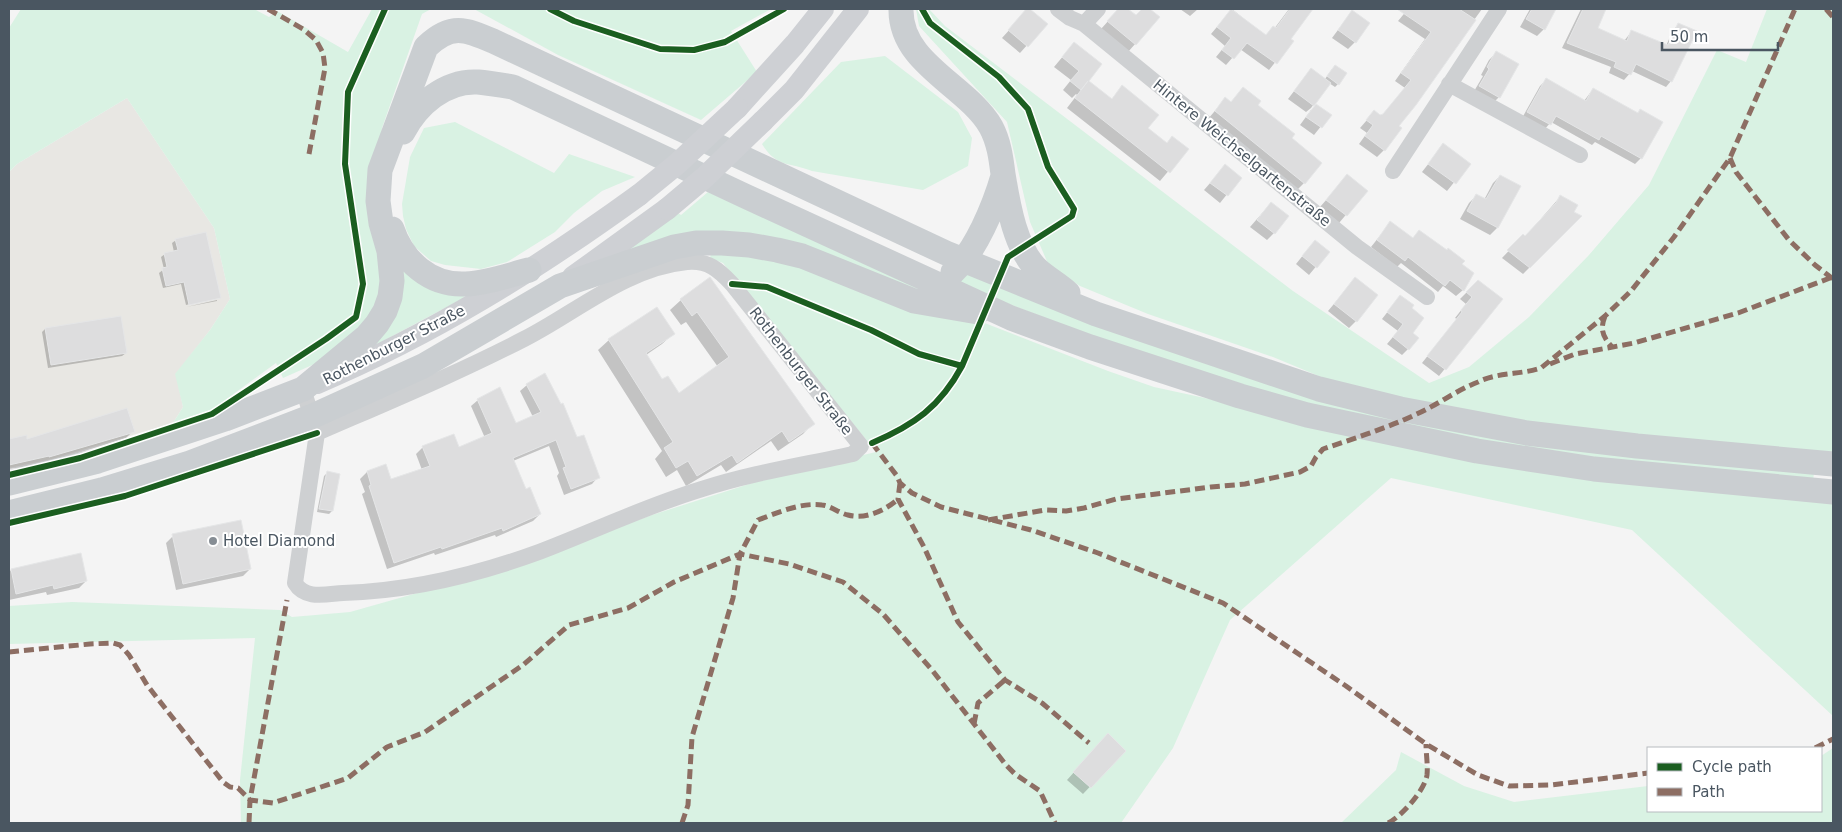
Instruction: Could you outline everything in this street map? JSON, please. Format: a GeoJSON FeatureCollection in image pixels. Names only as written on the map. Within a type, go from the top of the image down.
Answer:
{"type":"FeatureCollection","features":[{"type":"Feature","properties":{"kind":"main road","name":"Rothenburger Straße"},"geometry":{"type":"LineString","coordinates":[[9,483],[98,461],[225,419],[303,389],[378,356],[463,312],[529,270],[639,195],[677,164],[737,108],[772,70],[823,9]]}},
{"type":"Feature","properties":{"kind":"main road","name":"Rothenburger Straße"},"geometry":{"type":"LineString","coordinates":[[9,513],[102,490],[315,425],[424,366],[560,286],[667,209],[711,171],[794,90],[858,9]]}},
{"type":"Feature","properties":{"kind":"main road"},"geometry":{"type":"LineString","coordinates":[[901,9],[910,44],[918,54],[966,97],[991,128],[997,140],[1014,225],[1026,255],[1038,270],[1096,314]]}},
{"type":"Feature","properties":{"kind":"main road"},"geometry":{"type":"LineString","coordinates":[[303,389],[366,337],[385,311],[390,297],[391,267],[378,201],[380,170],[426,47],[443,34],[460,30],[470,32],[965,260],[1096,314],[1319,389],[1410,411],[1527,433],[1637,446],[1833,464]]}},
{"type":"Feature","properties":{"kind":"main road"},"geometry":{"type":"LineString","coordinates":[[529,270],[480,282],[449,283],[423,273],[411,263],[396,240],[388,210],[388,177],[392,161],[404,131],[413,115],[433,96],[458,84],[476,82],[513,87],[1010,318],[1090,347],[1240,396],[1307,415],[1468,449],[1612,471],[1833,492]]}},
{"type":"Feature","properties":{"kind":"main road"},"geometry":{"type":"LineString","coordinates":[[939,285],[965,260],[996,200],[1003,176]]}},
{"type":"Feature","properties":{"kind":"main road"},"geometry":{"type":"LineString","coordinates":[[560,286],[674,247],[696,243],[749,245],[802,256],[914,300],[1010,318]]}},
{"type":"Feature","properties":{"kind":"street","name":"Hintere Weichselgartenstraße"},"geometry":{"type":"LineString","coordinates":[[1058,9],[1070,18],[1084,24],[1357,247],[1427,297]]}},
{"type":"Feature","properties":{"kind":"street"},"geometry":{"type":"LineString","coordinates":[[1084,24],[1098,9]]}},
{"type":"Feature","properties":{"kind":"street"},"geometry":{"type":"LineString","coordinates":[[1393,171],[1499,9]]}},
{"type":"Feature","properties":{"kind":"street"},"geometry":{"type":"LineString","coordinates":[[1449,84],[1580,155]]}},
{"type":"Feature","properties":{"kind":"street","name":"Rothenburger Straße"},"geometry":{"type":"LineString","coordinates":[[303,389],[315,425],[295,583],[299,591],[309,594],[366,592],[433,583],[496,566],[580,536],[659,503],[749,476],[853,454],[861,446],[732,284],[718,269],[698,262],[675,264],[626,281],[527,338],[467,369],[315,425]]}},
{"type":"Feature","properties":{"kind":"shaded area"},"geometry":{"type":"Polygon","coordinates":[[[127,98],[214,228],[230,299],[210,330],[176,374],[183,407],[173,423],[52,459],[9,468],[9,172],[17,164],[127,98]]]}},
{"type":"Feature","properties":{"kind":"green space"},"geometry":{"type":"Polygon","coordinates":[[[21,9],[254,9],[269,17],[277,11],[348,52],[372,9],[431,9],[422,14],[382,128],[374,194],[384,297],[337,354],[283,378],[276,363],[213,409],[173,423],[183,407],[175,374],[210,330],[230,299],[214,228],[127,98],[17,164],[9,172],[9,28],[21,9]]]}},
{"type":"Feature","properties":{"kind":"green space"},"geometry":{"type":"Polygon","coordinates":[[[474,9],[771,9],[731,31],[757,72],[701,120],[558,55],[474,9]]]}},
{"type":"Feature","properties":{"kind":"green space"},"geometry":{"type":"Polygon","coordinates":[[[916,9],[929,9],[945,26],[1293,291],[1429,383],[1469,367],[1529,317],[1589,255],[1649,185],[1717,50],[1746,62],[1767,9],[1833,9],[1833,455],[1728,446],[1482,416],[1333,382],[1273,357],[1148,314],[1080,286],[1049,266],[1030,222],[1007,122],[919,26],[916,9]]]}},
{"type":"Feature","properties":{"kind":"green space"},"geometry":{"type":"Polygon","coordinates":[[[885,56],[958,112],[972,138],[968,166],[923,190],[812,171],[778,161],[768,152],[762,144],[841,62],[885,56]]]}},
{"type":"Feature","properties":{"kind":"green space"},"geometry":{"type":"Polygon","coordinates":[[[455,122],[554,173],[569,154],[635,177],[602,191],[574,213],[555,232],[507,262],[481,269],[445,265],[431,261],[414,246],[406,229],[403,216],[402,204],[410,157],[424,128],[455,122]]]}},
{"type":"Feature","properties":{"kind":"green space"},"geometry":{"type":"Polygon","coordinates":[[[708,192],[928,293],[806,252],[620,255],[678,213],[681,215],[708,192]]]}},
{"type":"Feature","properties":{"kind":"green space"},"geometry":{"type":"Polygon","coordinates":[[[712,249],[752,251],[977,320],[1154,387],[1251,408],[1833,500],[1833,716],[1632,530],[1391,478],[1230,620],[1173,748],[1121,823],[241,823],[240,780],[255,638],[9,644],[9,606],[72,602],[280,610],[292,617],[350,612],[516,565],[652,515],[774,476],[876,452],[723,263],[710,258],[712,249]]]}},
{"type":"Feature","properties":{"kind":"green space"},"geometry":{"type":"Polygon","coordinates":[[[397,261],[471,291],[460,300],[368,349],[397,261]]]}},
{"type":"Feature","properties":{"kind":"green space"},"geometry":{"type":"Polygon","coordinates":[[[962,271],[1216,367],[1814,472],[1813,482],[1590,460],[1340,414],[1142,355],[962,286],[957,275],[962,271]]]}},
{"type":"Feature","properties":{"kind":"green space"},"geometry":{"type":"Polygon","coordinates":[[[1833,748],[1833,823],[1341,823],[1396,770],[1401,752],[1464,786],[1514,802],[1647,786],[1647,812],[1822,812],[1822,755],[1833,748]]]}},
{"type":"Feature","properties":{"kind":"building"},"geometry":{"type":"Polygon","coordinates":[[[1026,9],[1030,9],[1048,24],[1028,47],[1008,30],[1026,9]]]}},
{"type":"Feature","properties":{"kind":"building"},"geometry":{"type":"Polygon","coordinates":[[[1118,9],[1128,9],[1136,15],[1142,9],[1150,9],[1160,17],[1136,45],[1107,21],[1118,9]]]}},
{"type":"Feature","properties":{"kind":"building"},"geometry":{"type":"Polygon","coordinates":[[[1231,9],[1266,35],[1273,26],[1276,28],[1290,9],[1313,9],[1291,39],[1294,41],[1277,64],[1247,43],[1234,59],[1222,50],[1231,38],[1217,27],[1231,9]]]}},
{"type":"Feature","properties":{"kind":"building"},"geometry":{"type":"Polygon","coordinates":[[[1397,9],[1459,9],[1476,20],[1399,126],[1402,128],[1385,151],[1365,136],[1373,125],[1366,120],[1374,110],[1380,115],[1383,114],[1411,80],[1401,73],[1431,32],[1397,9]]]}},
{"type":"Feature","properties":{"kind":"building"},"geometry":{"type":"Polygon","coordinates":[[[1532,9],[1556,9],[1545,30],[1526,19],[1532,9]]]}},
{"type":"Feature","properties":{"kind":"building"},"geometry":{"type":"Polygon","coordinates":[[[1583,9],[1606,9],[1598,28],[1627,41],[1631,30],[1668,45],[1678,23],[1697,31],[1672,82],[1636,64],[1631,75],[1614,67],[1616,62],[1567,43],[1583,9]]]}},
{"type":"Feature","properties":{"kind":"building"},"geometry":{"type":"Polygon","coordinates":[[[1352,10],[1370,23],[1356,43],[1338,30],[1352,10]]]}},
{"type":"Feature","properties":{"kind":"building"},"geometry":{"type":"Polygon","coordinates":[[[1074,42],[1102,64],[1089,81],[1112,99],[1122,85],[1159,115],[1148,128],[1167,143],[1172,136],[1189,149],[1170,173],[1075,98],[1088,81],[1081,90],[1070,81],[1079,71],[1062,57],[1074,42]]]}},
{"type":"Feature","properties":{"kind":"building"},"geometry":{"type":"Polygon","coordinates":[[[1496,51],[1519,64],[1500,98],[1479,86],[1489,69],[1487,67],[1496,51]]]}},
{"type":"Feature","properties":{"kind":"building"},"geometry":{"type":"Polygon","coordinates":[[[1335,65],[1347,73],[1339,85],[1327,76],[1335,65]]]}},
{"type":"Feature","properties":{"kind":"building"},"geometry":{"type":"Polygon","coordinates":[[[1311,68],[1331,83],[1314,106],[1294,91],[1311,68]]]}},
{"type":"Feature","properties":{"kind":"building"},"geometry":{"type":"Polygon","coordinates":[[[1546,78],[1586,101],[1593,88],[1638,113],[1640,109],[1663,122],[1642,159],[1601,136],[1599,140],[1556,116],[1551,125],[1527,112],[1546,78]]]}},
{"type":"Feature","properties":{"kind":"building"},"geometry":{"type":"Polygon","coordinates":[[[1243,87],[1261,101],[1258,105],[1295,134],[1292,138],[1322,163],[1305,184],[1215,111],[1225,97],[1231,102],[1243,87]]]}},
{"type":"Feature","properties":{"kind":"building"},"geometry":{"type":"Polygon","coordinates":[[[1316,104],[1332,115],[1322,128],[1306,117],[1316,104]]]}},
{"type":"Feature","properties":{"kind":"building"},"geometry":{"type":"Polygon","coordinates":[[[1443,143],[1471,164],[1456,184],[1428,164],[1443,143]]]}},
{"type":"Feature","properties":{"kind":"building"},"geometry":{"type":"Polygon","coordinates":[[[1225,164],[1242,178],[1228,196],[1210,183],[1225,164]]]}},
{"type":"Feature","properties":{"kind":"building"},"geometry":{"type":"Polygon","coordinates":[[[1347,174],[1368,191],[1347,216],[1326,200],[1347,174]]]}},
{"type":"Feature","properties":{"kind":"building"},"geometry":{"type":"Polygon","coordinates":[[[1500,175],[1521,186],[1498,228],[1467,211],[1476,194],[1486,199],[1500,175]]]}},
{"type":"Feature","properties":{"kind":"building"},"geometry":{"type":"Polygon","coordinates":[[[1560,195],[1578,205],[1574,212],[1582,216],[1530,268],[1507,250],[1523,234],[1525,236],[1556,203],[1560,195]]]}},
{"type":"Feature","properties":{"kind":"building"},"geometry":{"type":"Polygon","coordinates":[[[1271,202],[1289,216],[1275,234],[1257,220],[1271,202]]]}},
{"type":"Feature","properties":{"kind":"building"},"geometry":{"type":"Polygon","coordinates":[[[1390,221],[1413,238],[1419,230],[1465,261],[1462,264],[1474,273],[1464,291],[1450,280],[1445,286],[1408,257],[1405,261],[1377,240],[1390,221]]]}},
{"type":"Feature","properties":{"kind":"building"},"geometry":{"type":"Polygon","coordinates":[[[206,232],[221,298],[189,305],[184,282],[166,286],[162,268],[167,267],[164,253],[178,250],[175,239],[206,232]]]}},
{"type":"Feature","properties":{"kind":"building"},"geometry":{"type":"Polygon","coordinates":[[[1315,240],[1330,252],[1317,268],[1302,256],[1315,240]]]}},
{"type":"Feature","properties":{"kind":"building"},"geometry":{"type":"Polygon","coordinates":[[[710,277],[815,424],[789,442],[782,431],[737,463],[732,455],[697,476],[688,461],[676,468],[664,448],[673,442],[608,339],[657,307],[675,334],[646,353],[662,379],[668,376],[679,393],[729,357],[697,312],[692,316],[680,299],[710,277]]]}},
{"type":"Feature","properties":{"kind":"building"},"geometry":{"type":"Polygon","coordinates":[[[1355,277],[1378,295],[1357,322],[1334,304],[1355,277]]]}},
{"type":"Feature","properties":{"kind":"building"},"geometry":{"type":"Polygon","coordinates":[[[1478,280],[1503,299],[1446,370],[1427,356],[1462,312],[1461,310],[1472,297],[1466,292],[1478,280]]]}},
{"type":"Feature","properties":{"kind":"building"},"geometry":{"type":"Polygon","coordinates":[[[1400,295],[1414,305],[1412,308],[1424,318],[1413,333],[1419,338],[1409,350],[1393,337],[1403,324],[1387,312],[1400,295]]]}},
{"type":"Feature","properties":{"kind":"building"},"geometry":{"type":"Polygon","coordinates":[[[121,316],[127,353],[51,365],[45,328],[121,316]]]}},
{"type":"Feature","properties":{"kind":"building"},"geometry":{"type":"Polygon","coordinates":[[[545,373],[561,404],[563,403],[577,437],[584,435],[600,478],[571,489],[563,468],[566,467],[556,440],[513,458],[526,489],[530,487],[541,514],[503,531],[502,528],[394,563],[369,486],[371,485],[367,471],[386,464],[391,479],[430,466],[422,446],[454,434],[459,447],[492,433],[477,399],[500,387],[516,423],[541,412],[526,384],[545,373]]]}},
{"type":"Feature","properties":{"kind":"building"},"geometry":{"type":"Polygon","coordinates":[[[127,408],[135,432],[49,457],[9,465],[9,439],[27,435],[27,439],[127,408]]]}},
{"type":"Feature","properties":{"kind":"building"},"geometry":{"type":"Polygon","coordinates":[[[327,471],[340,474],[333,511],[319,509],[327,471]]]}},
{"type":"Feature","properties":{"kind":"building"},"geometry":{"type":"Polygon","coordinates":[[[241,520],[251,569],[183,584],[172,534],[241,520]]]}},
{"type":"Feature","properties":{"kind":"building"},"geometry":{"type":"Polygon","coordinates":[[[81,553],[87,581],[54,589],[53,585],[16,594],[11,569],[81,553]]]}},
{"type":"Feature","properties":{"kind":"building"},"geometry":{"type":"Polygon","coordinates":[[[1108,733],[1126,751],[1091,788],[1073,772],[1108,733]]]}},
{"type":"Feature","properties":{"kind":"marked path"},"geometry":{"type":"LineString","coordinates":[[268,9],[303,29],[316,40],[323,53],[325,68],[309,154]]}},
{"type":"Feature","properties":{"kind":"marked path"},"geometry":{"type":"LineString","coordinates":[[988,520],[1045,510],[1066,511],[1116,499],[1245,484],[1300,472],[1311,466],[1323,449],[1402,421],[1471,385],[1493,377],[1541,368],[1605,316],[1631,291],[1674,237],[1730,158],[1795,9]]}},
{"type":"Feature","properties":{"kind":"marked path"},"geometry":{"type":"LineString","coordinates":[[1826,9],[1833,17]]}},
{"type":"Feature","properties":{"kind":"marked path"},"geometry":{"type":"LineString","coordinates":[[1730,158],[1736,172],[1789,240],[1833,279]]}},
{"type":"Feature","properties":{"kind":"marked path"},"geometry":{"type":"LineString","coordinates":[[1550,364],[1575,354],[1634,343],[1738,313],[1830,278]]}},
{"type":"Feature","properties":{"kind":"marked path"},"geometry":{"type":"LineString","coordinates":[[1605,316],[1603,332],[1612,347]]}},
{"type":"Feature","properties":{"kind":"marked path"},"geometry":{"type":"LineString","coordinates":[[872,443],[897,476],[900,483],[912,493],[941,507],[1031,530],[1098,553],[1223,603],[1346,686],[1426,744],[1478,775],[1509,786],[1551,785],[1647,773]]}},
{"type":"Feature","properties":{"kind":"marked path"},"geometry":{"type":"LineString","coordinates":[[900,483],[898,499],[924,547],[958,622],[1005,680],[1042,703],[1089,743]]}},
{"type":"Feature","properties":{"kind":"marked path"},"geometry":{"type":"LineString","coordinates":[[682,823],[688,805],[692,737],[733,598],[740,554],[758,520],[789,509],[814,504],[832,508],[848,515],[868,515],[888,507],[898,499]]}},
{"type":"Feature","properties":{"kind":"marked path"},"geometry":{"type":"LineString","coordinates":[[9,652],[90,644],[113,643],[120,645],[129,655],[147,685],[223,782],[230,787],[238,788],[250,800],[273,803],[348,778],[387,747],[425,732],[523,665],[569,625],[628,608],[674,582],[740,554],[789,564],[843,582],[883,614],[932,670],[1006,765],[1015,774],[1040,791],[1055,823]]}},
{"type":"Feature","properties":{"kind":"marked path"},"geometry":{"type":"LineString","coordinates":[[249,823],[250,800],[287,600]]}},
{"type":"Feature","properties":{"kind":"marked path"},"geometry":{"type":"LineString","coordinates":[[974,724],[978,703],[1005,680]]}},
{"type":"Feature","properties":{"kind":"marked path"},"geometry":{"type":"LineString","coordinates":[[1817,747],[1833,739]]}},
{"type":"Feature","properties":{"kind":"marked path"},"geometry":{"type":"LineString","coordinates":[[1388,823],[1412,802],[1422,788],[1427,775],[1426,744]]}},
{"type":"Feature","properties":{"kind":"cycle path"},"geometry":{"type":"LineString","coordinates":[[9,475],[80,458],[212,414],[356,317],[363,284],[345,164],[348,92],[385,9]]}},
{"type":"Feature","properties":{"kind":"cycle path"},"geometry":{"type":"LineString","coordinates":[[550,9],[574,21],[660,49],[694,50],[725,42],[784,9]]}},
{"type":"Feature","properties":{"kind":"cycle path"},"geometry":{"type":"LineString","coordinates":[[732,284],[767,287],[871,330],[919,354],[962,366],[1008,257],[1072,216],[1074,209],[1048,167],[1028,109],[999,77],[930,23],[922,9]]}},
{"type":"Feature","properties":{"kind":"cycle path"},"geometry":{"type":"LineString","coordinates":[[872,443],[901,429],[925,413],[945,393],[962,366]]}},
{"type":"Feature","properties":{"kind":"cycle path"},"geometry":{"type":"LineString","coordinates":[[9,523],[125,496],[317,433]]}},
{"type":"Feature","properties":{"kind":"place","name":"Hotel Diamond"},"geometry":{"type":"Point","coordinates":[213,541]}}]}
